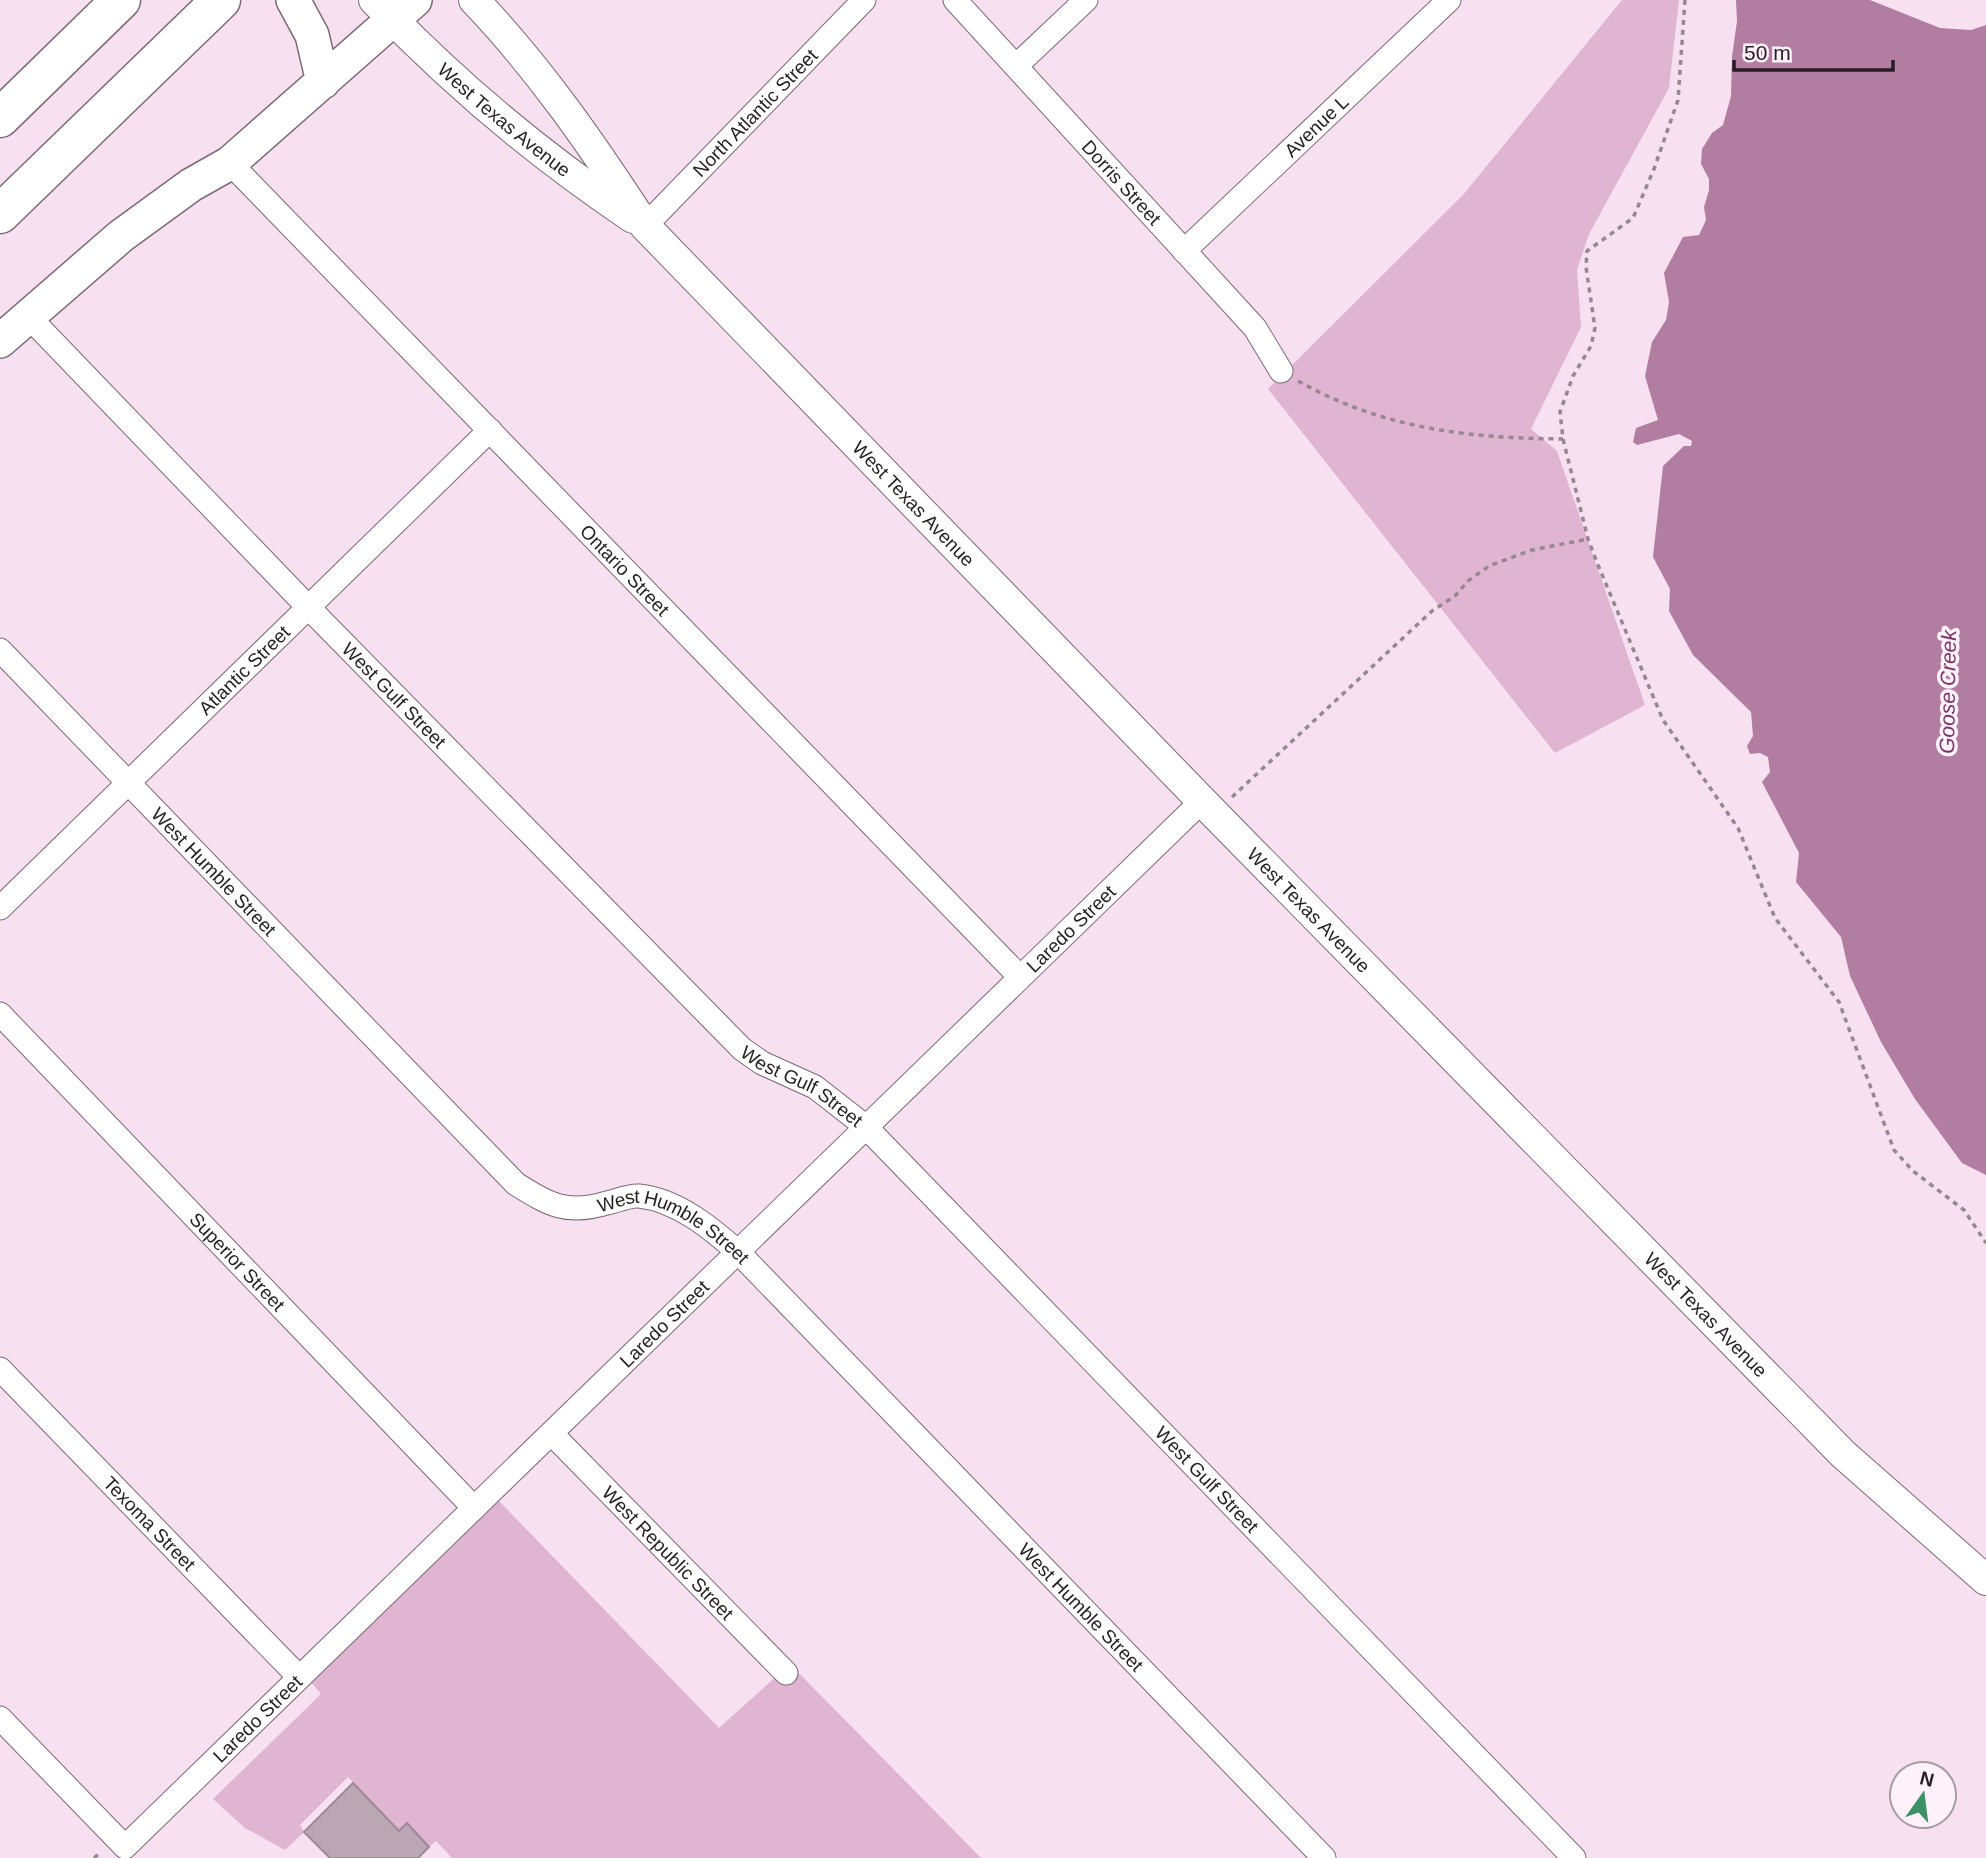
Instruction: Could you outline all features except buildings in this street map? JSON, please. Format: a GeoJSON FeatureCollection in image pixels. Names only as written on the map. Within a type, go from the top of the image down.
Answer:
{"type":"FeatureCollection","features":[{"type":"Feature","properties":{"kind":"highway"},"geometry":{"type":"LineString","coordinates":[[0,118],[121,0]]}},
{"type":"Feature","properties":{"kind":"highway"},"geometry":{"type":"LineString","coordinates":[[0,214],[221,0]]}},
{"type":"Feature","properties":{"kind":"highway"},"geometry":{"type":"LineString","coordinates":[[0,92],[68,52]]}},
{"type":"Feature","properties":{"kind":"highway"},"geometry":{"type":"LineString","coordinates":[[0,225],[84,132]]}},
{"type":"Feature","properties":{"kind":"main road"},"geometry":{"type":"LineString","coordinates":[[293,0],[299,6],[312,35],[323,82]]}},
{"type":"Feature","properties":{"kind":"main road"},"geometry":{"type":"LineString","coordinates":[[0,341],[121,236],[191,185],[230,163],[323,82],[394,7]]}},
{"type":"Feature","properties":{"kind":"street","name":"West Texas Avenue"},"geometry":{"type":"LineString","coordinates":[[474,0],[508,35],[578,123],[645,226],[1208,807],[1843,1454],[1986,1580]]}},
{"type":"Feature","properties":{"kind":"street","name":"North Atlantic Street"},"geometry":{"type":"LineString","coordinates":[[645,226],[864,0]]}},
{"type":"Feature","properties":{"kind":"street","name":"Dorris Street"},"geometry":{"type":"LineString","coordinates":[[955,0],[1255,328],[1281,371]]}},
{"type":"Feature","properties":{"kind":"street"},"geometry":{"type":"LineString","coordinates":[[1016,66],[1086,0]]}},
{"type":"Feature","properties":{"kind":"street","name":"Avenue L"},"geometry":{"type":"LineString","coordinates":[[1184,251],[1449,0]]}},
{"type":"Feature","properties":{"kind":"street","name":"West Texas Avenue"},"geometry":{"type":"LineString","coordinates":[[394,7],[484,105],[581,183],[645,226]]}},
{"type":"Feature","properties":{"kind":"street","name":"Ontario Street"},"geometry":{"type":"LineString","coordinates":[[230,163],[1020,977]]}},
{"type":"Feature","properties":{"kind":"street","name":"West Gulf Street"},"geometry":{"type":"LineString","coordinates":[[28,316],[308,607],[743,1049],[762,1063],[816,1087],[865,1126],[1574,1858]]}},
{"type":"Feature","properties":{"kind":"street","name":"Atlantic Street"},"geometry":{"type":"LineString","coordinates":[[0,908],[490,430]]}},
{"type":"Feature","properties":{"kind":"street","name":"West Humble Street"},"geometry":{"type":"LineString","coordinates":[[0,650],[516,1184],[561,1209],[591,1208],[636,1195],[661,1201],[714,1230],[1324,1858]]}},
{"type":"Feature","properties":{"kind":"street","name":"Laredo Street"},"geometry":{"type":"LineString","coordinates":[[0,1718],[125,1847],[1020,977],[1208,807]]}},
{"type":"Feature","properties":{"kind":"street","name":"Superior Street"},"geometry":{"type":"LineString","coordinates":[[0,1014],[474,1508]]}},
{"type":"Feature","properties":{"kind":"street","name":"Texoma Street"},"geometry":{"type":"LineString","coordinates":[[0,1369],[299,1676]]}},
{"type":"Feature","properties":{"kind":"street","name":"West Republic Street"},"geometry":{"type":"LineString","coordinates":[[552,1434],[786,1673]]}},
{"type":"Feature","properties":{"kind":"path"},"geometry":{"type":"LineString","coordinates":[[1685,0],[1678,100],[1654,169],[1633,218],[1587,251],[1586,267],[1595,328],[1591,345],[1573,376],[1560,412],[1563,439],[1588,539],[1663,720],[1738,828],[1775,918],[1839,1002],[1894,1150],[1913,1171],[1964,1210],[1986,1243]]}},
{"type":"Feature","properties":{"kind":"path"},"geometry":{"type":"LineString","coordinates":[[1281,371],[1361,409],[1410,425],[1466,436],[1563,439]]}},
{"type":"Feature","properties":{"kind":"path"},"geometry":{"type":"LineString","coordinates":[[1208,807],[1422,620],[1489,566],[1532,550],[1588,539]]}},
{"type":"Feature","properties":{"kind":"shaded area"},"geometry":{"type":"Polygon","coordinates":[[[1622,0],[1679,0],[1669,88],[1589,234],[1577,270],[1581,327],[1531,429],[1557,451],[1645,705],[1555,753],[1268,389],[1463,195],[1622,0]]]}},
{"type":"Feature","properties":{"kind":"shaded area"},"geometry":{"type":"Polygon","coordinates":[[[499,1501],[719,1728],[790,1664],[981,1858],[452,1858],[436,1841],[429,1847],[407,1824],[399,1831],[348,1777],[300,1825],[304,1832],[285,1850],[245,1828],[213,1799],[321,1694],[311,1682],[499,1501]]]}},
{"type":"Feature","properties":{"kind":"water","name":"Goose Creek"},"geometry":{"type":"Polygon","coordinates":[[[1736,0],[1870,0],[1940,28],[1971,30],[1986,25],[1986,1175],[1962,1163],[1915,1099],[1881,1042],[1850,976],[1841,937],[1796,882],[1799,853],[1762,782],[1770,772],[1768,757],[1760,753],[1750,754],[1747,746],[1753,736],[1751,712],[1693,655],[1669,611],[1670,589],[1653,557],[1663,466],[1684,446],[1691,446],[1692,441],[1679,434],[1637,445],[1633,442],[1636,428],[1658,420],[1645,376],[1652,342],[1666,320],[1669,302],[1664,273],[1683,237],[1699,235],[1706,220],[1704,207],[1709,179],[1701,164],[1702,149],[1712,133],[1723,125],[1731,96],[1736,0]]]}}]}
